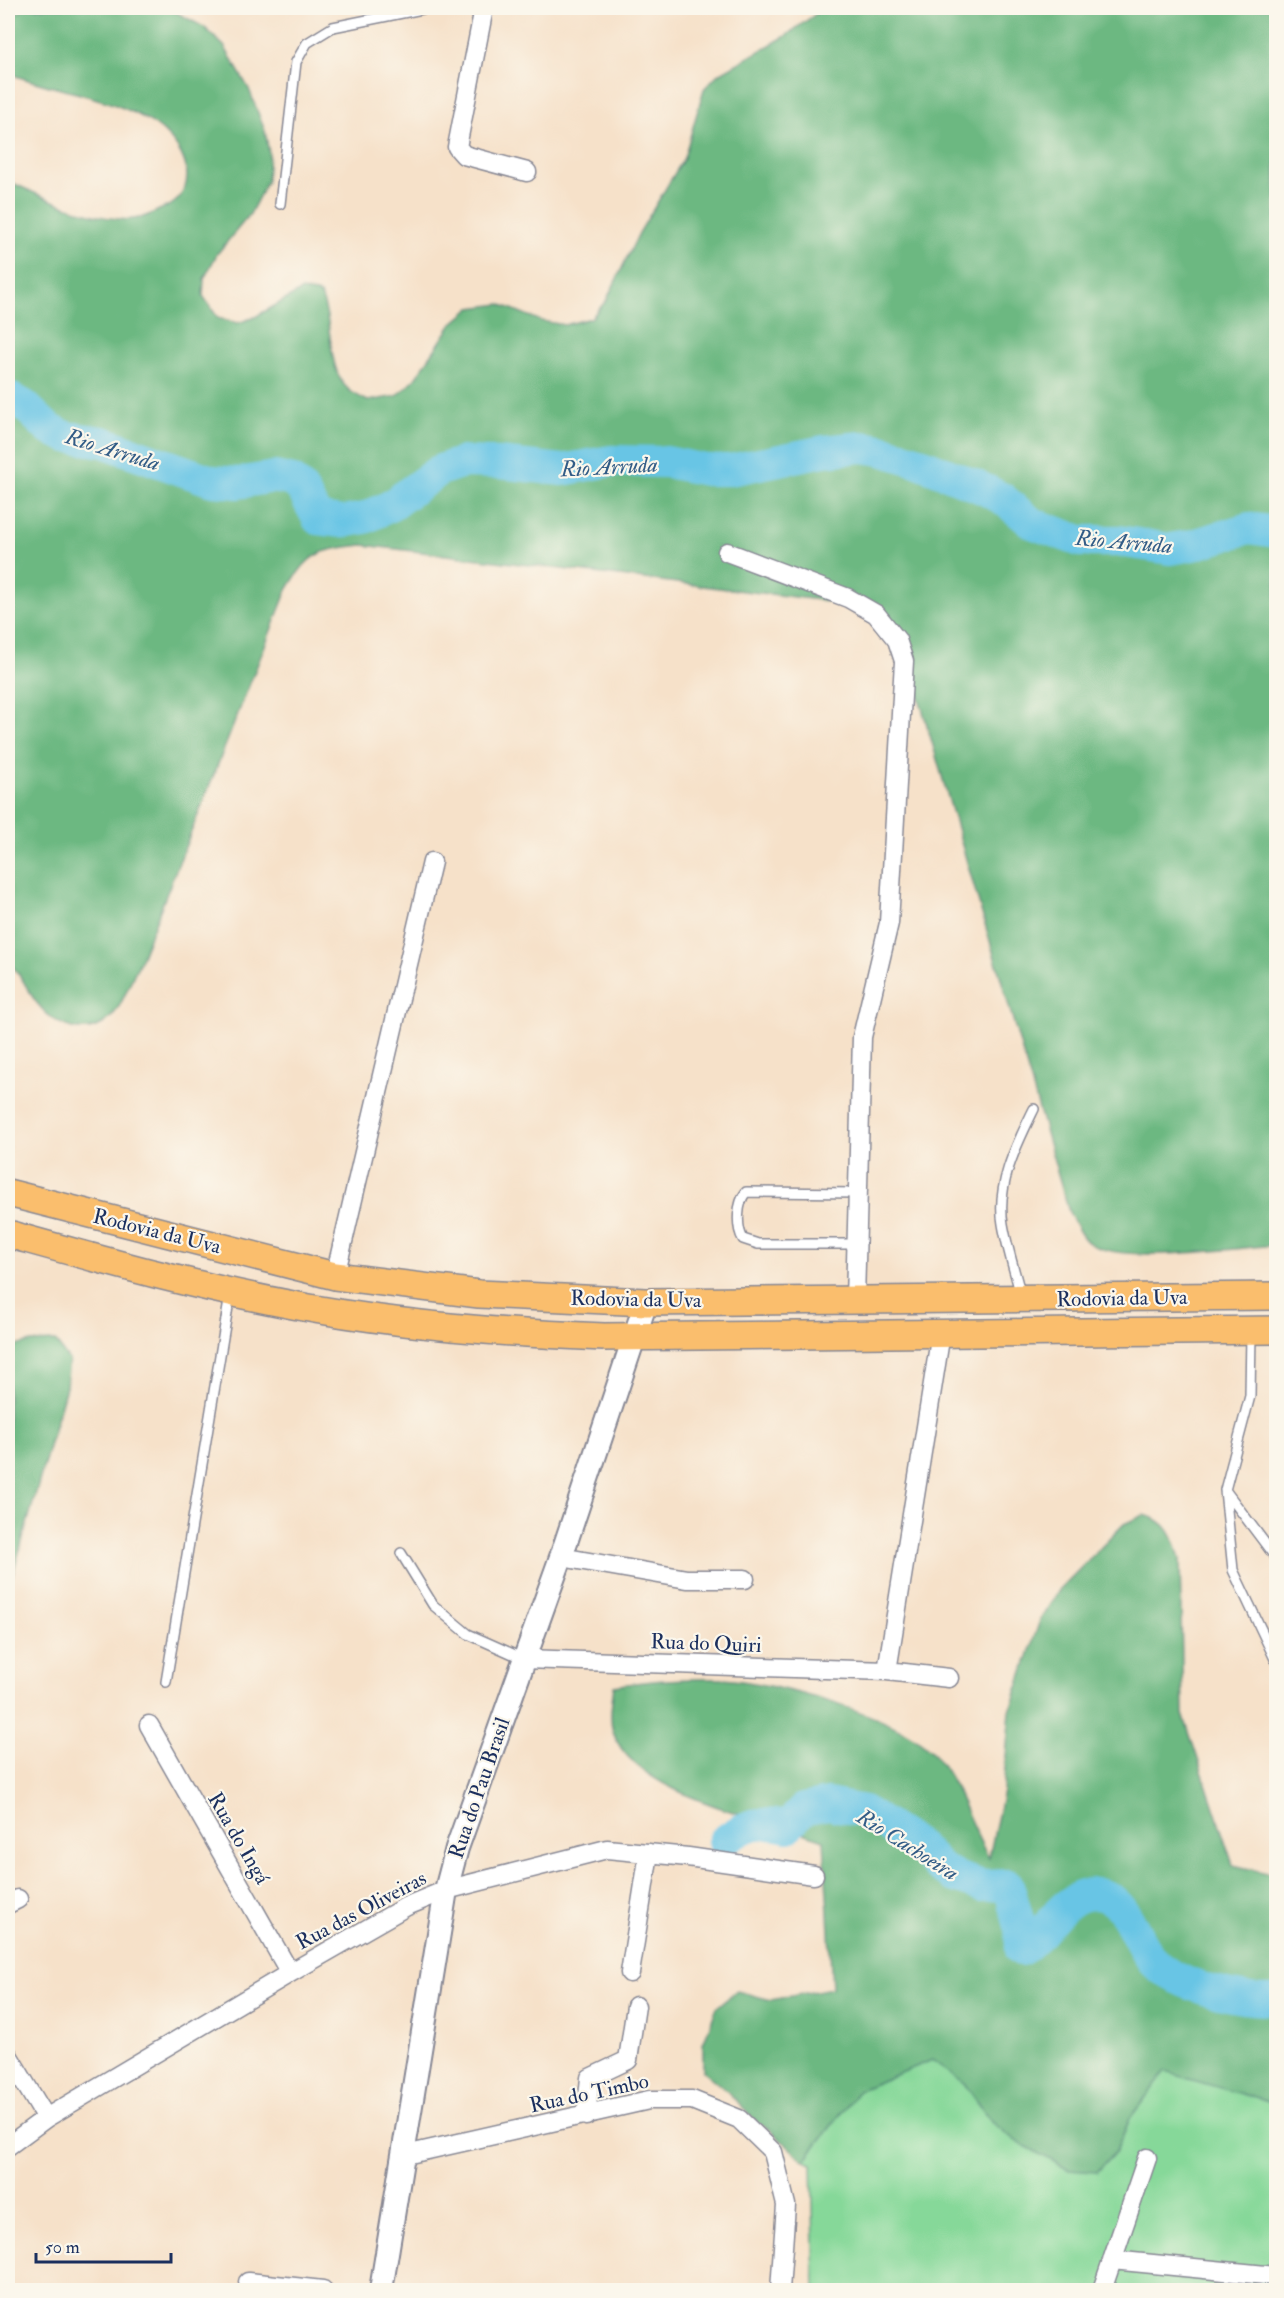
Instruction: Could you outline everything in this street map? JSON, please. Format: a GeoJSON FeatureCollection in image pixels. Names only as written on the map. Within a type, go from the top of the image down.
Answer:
{"type":"FeatureCollection","features":[{"type":"Feature","properties":{"kind":"main road","name":"Rodovia da Uva"},"geometry":{"type":"LineString","coordinates":[[8,1193],[335,1276],[479,1294],[646,1302],[1276,1296]]}},
{"type":"Feature","properties":{"kind":"main road","name":"Rodovia da Uva"},"geometry":{"type":"LineString","coordinates":[[8,1234],[230,1292],[295,1306],[414,1324],[525,1334],[604,1337],[1264,1330]]}},
{"type":"Feature","properties":{"kind":"street"},"geometry":{"type":"LineString","coordinates":[[484,8],[457,147],[464,155],[527,172]]}},
{"type":"Feature","properties":{"kind":"street"},"geometry":{"type":"LineString","coordinates":[[727,552],[848,598],[876,614],[897,640],[904,661],[889,923],[862,1037],[855,1300]]}},
{"type":"Feature","properties":{"kind":"street"},"geometry":{"type":"LineString","coordinates":[[335,1276],[432,862]]}},
{"type":"Feature","properties":{"kind":"street","name":"Rua do Pau Brasil"},"geometry":{"type":"LineString","coordinates":[[381,2290],[446,1890],[457,1848],[561,1557],[646,1302]]}},
{"type":"Feature","properties":{"kind":"street"},"geometry":{"type":"LineString","coordinates":[[887,1671],[941,1333]]}},
{"type":"Feature","properties":{"kind":"street"},"geometry":{"type":"LineString","coordinates":[[561,1557],[687,1579],[745,1579]]}},
{"type":"Feature","properties":{"kind":"street","name":"Rua do Quiri"},"geometry":{"type":"LineString","coordinates":[[524,1659],[887,1671],[949,1678]]}},
{"type":"Feature","properties":{"kind":"street","name":"Rua do Ingá"},"geometry":{"type":"LineString","coordinates":[[149,1725],[290,1973]]}},
{"type":"Feature","properties":{"kind":"street","name":"Rua das Oliveiras"},"geometry":{"type":"LineString","coordinates":[[8,2146],[46,2118],[290,1973],[407,1906],[446,1890],[607,1850],[649,1853],[814,1875]]}},
{"type":"Feature","properties":{"kind":"street"},"geometry":{"type":"LineString","coordinates":[[630,1973],[649,1853]]}},
{"type":"Feature","properties":{"kind":"street"},"geometry":{"type":"LineString","coordinates":[[586,2116],[590,2078],[628,2060],[636,2006]]}},
{"type":"Feature","properties":{"kind":"street"},"geometry":{"type":"LineString","coordinates":[[8,2055],[46,2118]]}},
{"type":"Feature","properties":{"kind":"street","name":"Rua do Timbo"},"geometry":{"type":"LineString","coordinates":[[401,2156],[649,2100],[692,2100],[739,2119],[773,2152],[786,2205],[780,2290]]}},
{"type":"Feature","properties":{"kind":"street"},"geometry":{"type":"LineString","coordinates":[[1102,2290],[1147,2158]]}},
{"type":"Feature","properties":{"kind":"street"},"geometry":{"type":"LineString","coordinates":[[1112,2260],[1276,2276]]}},
{"type":"Feature","properties":{"kind":"street"},"geometry":{"type":"LineString","coordinates":[[248,2282],[323,2290]]}},
{"type":"Feature","properties":{"kind":"lane"},"geometry":{"type":"LineString","coordinates":[[280,204],[296,62],[307,43],[333,27],[427,8]]}},
{"type":"Feature","properties":{"kind":"lane"},"geometry":{"type":"LineString","coordinates":[[1021,1299],[1003,1223],[1002,1193],[1016,1145],[1034,1109]]}},
{"type":"Feature","properties":{"kind":"lane"},"geometry":{"type":"LineString","coordinates":[[856,1244],[758,1244],[743,1239],[738,1231],[741,1198],[746,1192],[858,1193]]}},
{"type":"Feature","properties":{"kind":"lane"},"geometry":{"type":"LineString","coordinates":[[166,1682],[230,1292]]}},
{"type":"Feature","properties":{"kind":"lane"},"geometry":{"type":"LineString","coordinates":[[1264,1330],[1250,1396],[1225,1490],[1233,1570],[1276,1660]]}},
{"type":"Feature","properties":{"kind":"lane"},"geometry":{"type":"LineString","coordinates":[[1225,1490],[1276,1558]]}},
{"type":"Feature","properties":{"kind":"lane"},"geometry":{"type":"LineString","coordinates":[[401,1553],[433,1605],[468,1634],[524,1659]]}},
{"type":"Feature","properties":{"kind":"green space"},"geometry":{"type":"Polygon","coordinates":[[[28,8],[168,8],[204,27],[224,46],[249,89],[265,131],[269,153],[267,181],[250,214],[217,254],[204,279],[203,296],[218,318],[238,323],[255,317],[302,290],[320,294],[327,318],[336,370],[341,381],[350,391],[368,401],[397,396],[415,379],[452,324],[471,308],[500,304],[541,321],[565,325],[591,318],[606,301],[639,233],[684,158],[704,89],[717,75],[784,37],[824,8],[1276,8],[1276,1245],[1179,1253],[1126,1253],[1104,1250],[1089,1243],[1080,1233],[1069,1212],[902,646],[852,604],[363,545],[326,551],[317,555],[303,567],[287,590],[124,998],[109,1019],[89,1029],[66,1026],[46,1013],[8,962],[8,181],[76,210],[105,217],[130,219],[150,215],[176,201],[183,191],[186,170],[183,159],[171,139],[154,124],[137,114],[101,100],[8,73],[8,16],[28,8]]]}},
{"type":"Feature","properties":{"kind":"green space"},"geometry":{"type":"Polygon","coordinates":[[[55,1341],[69,1360],[66,1387],[8,1591],[8,1348],[31,1342],[55,1341]]]}},
{"type":"Feature","properties":{"kind":"green space"},"geometry":{"type":"Polygon","coordinates":[[[1144,1515],[1159,1521],[1169,1531],[1180,1559],[1183,1714],[1233,1865],[1276,1875],[1276,2104],[1165,2072],[1130,2118],[1116,2151],[1097,2172],[1069,2170],[1016,2141],[992,2122],[964,2083],[932,2060],[859,2090],[804,2161],[770,2130],[759,2124],[728,2092],[703,2071],[703,2044],[717,2007],[737,1991],[771,2000],[832,1988],[824,1840],[705,1802],[674,1789],[647,1773],[626,1754],[613,1732],[611,1715],[614,1686],[682,1679],[745,1681],[833,1703],[891,1725],[914,1738],[931,1751],[940,1762],[956,1788],[989,1858],[1003,1791],[1010,1711],[1040,1620],[1060,1589],[1124,1524],[1144,1515]]]}},
{"type":"Feature","properties":{"kind":"green space"},"geometry":{"type":"Polygon","coordinates":[[[932,2060],[964,2083],[992,2122],[1116,2151],[1130,2118],[1165,2071],[1276,2104],[1276,2276],[1273,2290],[815,2290],[812,2164],[804,2161],[859,2090],[932,2060]]]}},
{"type":"Feature","properties":{"kind":"waterway","name":"Rio Arruda"},"geometry":{"type":"LineString","coordinates":[[8,397],[25,406],[49,429],[67,437],[103,442],[212,481],[238,483],[274,477],[293,481],[302,489],[318,519],[343,522],[365,518],[390,506],[440,470],[463,462],[499,463],[562,470],[611,461],[666,462],[706,470],[730,470],[824,451],[862,447],[881,450],[916,461],[986,490],[1003,499],[1032,523],[1080,541],[1119,541],[1170,549],[1193,545],[1249,528],[1276,532]]}},
{"type":"Feature","properties":{"kind":"waterway","name":"Rio Cachoeira"},"geometry":{"type":"LineString","coordinates":[[724,1841],[740,1830],[754,1825],[769,1824],[788,1827],[803,1809],[828,1804],[864,1811],[920,1847],[939,1867],[953,1876],[982,1886],[1008,1885],[1020,1926],[1021,1950],[1067,1905],[1086,1895],[1100,1895],[1112,1900],[1121,1909],[1150,1958],[1171,1975],[1184,1982],[1231,1996],[1276,2000]]}}]}
